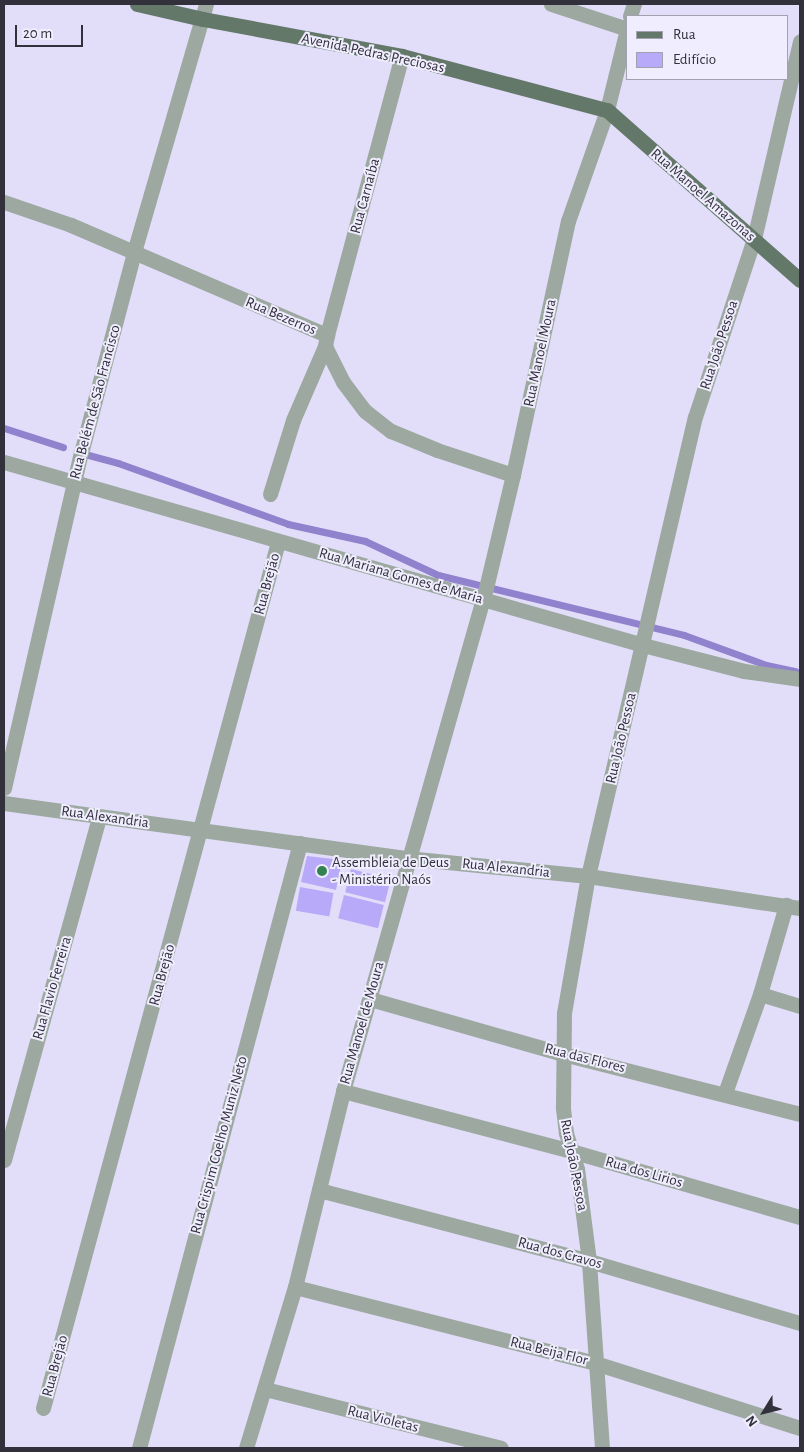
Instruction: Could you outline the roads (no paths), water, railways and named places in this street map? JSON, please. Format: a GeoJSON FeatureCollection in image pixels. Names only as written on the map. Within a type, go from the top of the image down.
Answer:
{"type":"FeatureCollection","features":[{"type":"Feature","properties":{"kind":"main road","name":"Avenida Pedras Preciosas"},"geometry":{"type":"LineString","coordinates":[[137,4],[203,20],[402,56],[607,110]]}},
{"type":"Feature","properties":{"kind":"main road","name":"Rua Manoel Amazonas"},"geometry":{"type":"LineString","coordinates":[[607,110],[800,280]]}},
{"type":"Feature","properties":{"kind":"street","name":"Rua Belém de São Francisco"},"geometry":{"type":"LineString","coordinates":[[4,788],[74,482],[134,252],[203,20],[206,4]]}},
{"type":"Feature","properties":{"kind":"street"},"geometry":{"type":"LineString","coordinates":[[550,4],[626,23]]}},
{"type":"Feature","properties":{"kind":"street","name":"Rua Manoel Moura"},"geometry":{"type":"LineString","coordinates":[[484,593],[494,560],[568,221],[607,110],[626,32]]}},
{"type":"Feature","properties":{"kind":"street","name":"Rua João Pessoa"},"geometry":{"type":"LineString","coordinates":[[602,1448],[595,1363],[590,1261],[577,1169],[566,1133],[563,1054],[564,1012],[588,876],[695,417],[754,239],[800,41]]}},
{"type":"Feature","properties":{"kind":"street","name":"Rua Carnaíba"},"geometry":{"type":"LineString","coordinates":[[270,494],[293,420],[326,341],[402,56]]}},
{"type":"Feature","properties":{"kind":"street","name":"Rua Bezerros"},"geometry":{"type":"LineString","coordinates":[[4,202],[71,225],[134,252],[326,341],[342,382],[365,412],[391,430],[437,450],[513,475]]}},
{"type":"Feature","properties":{"kind":"street","name":"Rua Mariana Gomes de Maria"},"geometry":{"type":"LineString","coordinates":[[4,462],[278,542],[484,593],[744,671],[800,679]]}},
{"type":"Feature","properties":{"kind":"street","name":"Rua Brejão"},"geometry":{"type":"LineString","coordinates":[[43,1408],[202,830],[278,542]]}},
{"type":"Feature","properties":{"kind":"street","name":"Rua Manoel de Moura"},"geometry":{"type":"LineString","coordinates":[[246,1448],[295,1287],[343,1091],[370,999],[407,858],[484,593]]}},
{"type":"Feature","properties":{"kind":"street","name":"Rua Alexandria"},"geometry":{"type":"LineString","coordinates":[[4,803],[407,858],[588,876],[793,907]]}},
{"type":"Feature","properties":{"kind":"street","name":"Rua Flavio Ferreira"},"geometry":{"type":"LineString","coordinates":[[4,1160],[99,817]]}},
{"type":"Feature","properties":{"kind":"street","name":"Rua Crispim Coelho Muniz Neto"},"geometry":{"type":"LineString","coordinates":[[138,1448],[300,843]]}},
{"type":"Feature","properties":{"kind":"street"},"geometry":{"type":"LineString","coordinates":[[725,1093],[793,907]]}},
{"type":"Feature","properties":{"kind":"street"},"geometry":{"type":"LineString","coordinates":[[760,994],[800,1006]]}},
{"type":"Feature","properties":{"kind":"street","name":"Rua das Flores"},"geometry":{"type":"LineString","coordinates":[[370,999],[563,1054],[725,1093],[800,1114]]}},
{"type":"Feature","properties":{"kind":"street","name":"Rua dos Lirios"},"geometry":{"type":"LineString","coordinates":[[343,1091],[570,1151],[800,1217]]}},
{"type":"Feature","properties":{"kind":"street","name":"Rua dos Cravos"},"geometry":{"type":"LineString","coordinates":[[319,1190],[590,1261],[800,1323]]}},
{"type":"Feature","properties":{"kind":"street","name":"Rua Beija Flor"},"geometry":{"type":"LineString","coordinates":[[295,1287],[595,1363],[800,1428]]}},
{"type":"Feature","properties":{"kind":"street","name":"Rua Violetas"},"geometry":{"type":"LineString","coordinates":[[265,1389],[501,1448]]}},
{"type":"Feature","properties":{"kind":"waterway"},"geometry":{"type":"LineString","coordinates":[[4,428],[63,447]]}},
{"type":"Feature","properties":{"kind":"waterway"},"geometry":{"type":"LineString","coordinates":[[81,453],[118,463],[288,524],[365,541],[438,575],[684,635],[766,665],[795,671]]}},
{"type":"Feature","properties":{"kind":"place","name":"Assembleia de Deus - Ministério Naós"},"geometry":{"type":"Point","coordinates":[322,871]}}]}
